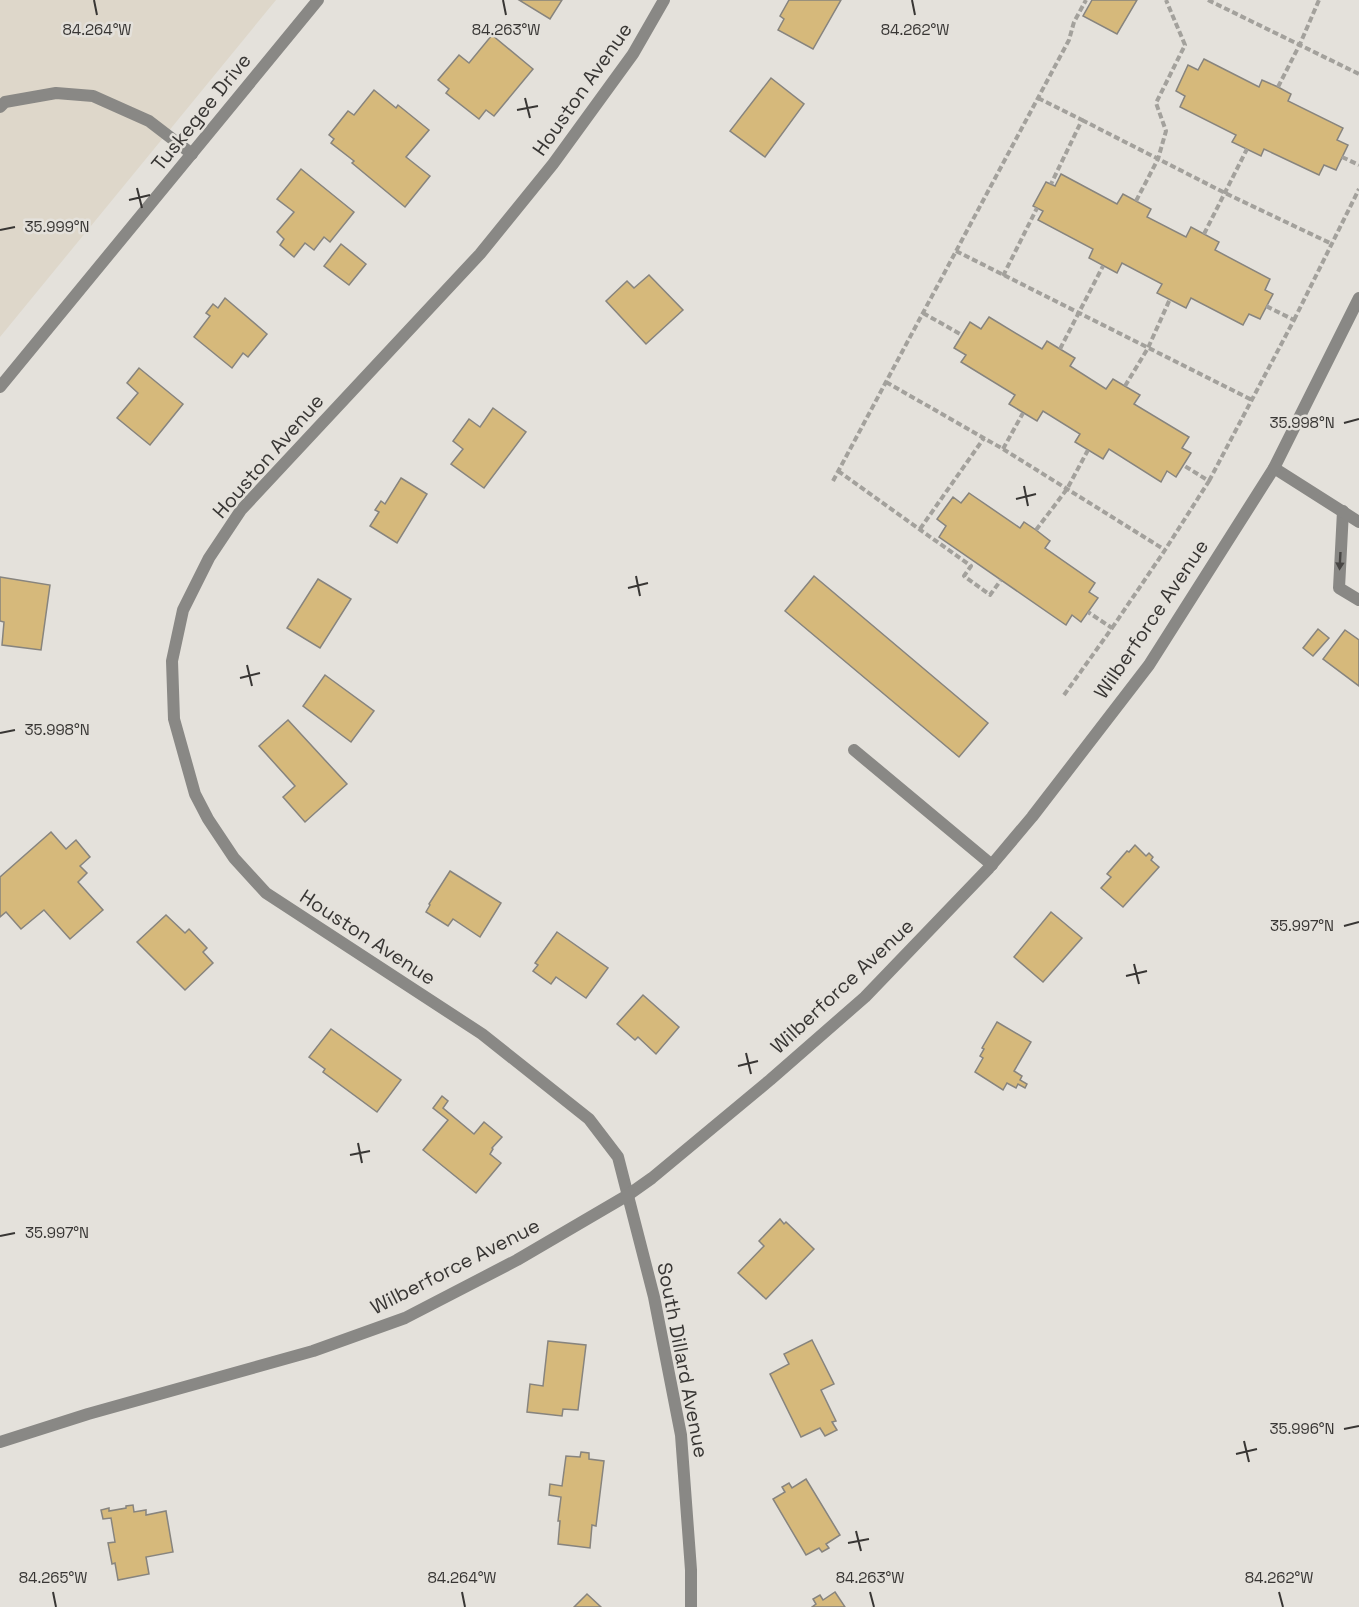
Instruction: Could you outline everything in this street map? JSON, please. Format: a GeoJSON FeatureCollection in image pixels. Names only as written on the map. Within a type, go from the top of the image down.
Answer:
{"type":"FeatureCollection","features":[{"type":"Feature","properties":{"kind":"street","name":"Tuskegee Drive"},"geometry":{"type":"LineString","coordinates":[[0,387],[318,0]]}},
{"type":"Feature","properties":{"kind":"street","name":"Houston Avenue"},"geometry":{"type":"LineString","coordinates":[[628,1195],[618,1157],[589,1119],[482,1034],[266,893],[234,858],[208,819],[195,794],[174,719],[172,661],[183,610],[209,558],[241,510],[480,254],[553,164],[633,54],[664,0]]}},
{"type":"Feature","properties":{"kind":"street"},"geometry":{"type":"LineString","coordinates":[[2,104],[56,93],[93,96],[149,121],[192,154]]}},
{"type":"Feature","properties":{"kind":"street","name":"Wilberforce Avenue"},"geometry":{"type":"LineString","coordinates":[[0,1442],[108,1408],[313,1351],[405,1318],[517,1260],[628,1195],[652,1178],[770,1080],[864,997],[992,865],[1032,817],[1149,665],[1274,468],[1359,298]]}},
{"type":"Feature","properties":{"kind":"street"},"geometry":{"type":"LineString","coordinates":[[1274,468],[1359,522]]}},
{"type":"Feature","properties":{"kind":"street"},"geometry":{"type":"LineString","coordinates":[[1343,511],[1339,588],[1359,600]]}},
{"type":"Feature","properties":{"kind":"street"},"geometry":{"type":"LineString","coordinates":[[854,750],[992,865]]}},
{"type":"Feature","properties":{"kind":"street","name":"South Dillard Avenue"},"geometry":{"type":"LineString","coordinates":[[628,1195],[654,1297],[681,1435],[691,1570],[691,1607]]}},
{"type":"Feature","properties":{"kind":"path"},"geometry":{"type":"LineString","coordinates":[[833,481],[1069,40],[1074,22],[1086,0]]}},
{"type":"Feature","properties":{"kind":"path"},"geometry":{"type":"LineString","coordinates":[[1136,201],[1158,159],[1166,131],[1156,103],[1185,45],[1166,0]]}},
{"type":"Feature","properties":{"kind":"path"},"geometry":{"type":"LineString","coordinates":[[1208,0],[1359,74]]}},
{"type":"Feature","properties":{"kind":"path"},"geometry":{"type":"LineString","coordinates":[[1278,87],[1319,0]]}},
{"type":"Feature","properties":{"kind":"path"},"geometry":{"type":"LineString","coordinates":[[1038,98],[1225,193],[1332,244]]}},
{"type":"Feature","properties":{"kind":"path"},"geometry":{"type":"LineString","coordinates":[[1051,184],[1082,120]]}},
{"type":"Feature","properties":{"kind":"path"},"geometry":{"type":"LineString","coordinates":[[1204,234],[1247,149]]}},
{"type":"Feature","properties":{"kind":"path"},"geometry":{"type":"LineString","coordinates":[[1342,157],[1359,165]]}},
{"type":"Feature","properties":{"kind":"path"},"geometry":{"type":"LineString","coordinates":[[1064,695],[1165,550],[1209,481],[1294,320],[1359,189]]}},
{"type":"Feature","properties":{"kind":"path"},"geometry":{"type":"LineString","coordinates":[[1003,276],[1037,208]]}},
{"type":"Feature","properties":{"kind":"path"},"geometry":{"type":"LineString","coordinates":[[956,251],[1252,400]]}},
{"type":"Feature","properties":{"kind":"path"},"geometry":{"type":"LineString","coordinates":[[1059,349],[1103,266]]}},
{"type":"Feature","properties":{"kind":"path"},"geometry":{"type":"LineString","coordinates":[[1125,386],[1148,348],[1170,299]]}},
{"type":"Feature","properties":{"kind":"path"},"geometry":{"type":"LineString","coordinates":[[1266,306],[1294,320]]}},
{"type":"Feature","properties":{"kind":"path"},"geometry":{"type":"LineString","coordinates":[[923,313],[962,335]]}},
{"type":"Feature","properties":{"kind":"path"},"geometry":{"type":"LineString","coordinates":[[886,381],[984,438],[1165,550]]}},
{"type":"Feature","properties":{"kind":"path"},"geometry":{"type":"LineString","coordinates":[[1002,449],[1023,413]]}},
{"type":"Feature","properties":{"kind":"path"},"geometry":{"type":"LineString","coordinates":[[920,529],[984,438]]}},
{"type":"Feature","properties":{"kind":"path"},"geometry":{"type":"LineString","coordinates":[[1036,530],[1067,489],[1088,450]]}},
{"type":"Feature","properties":{"kind":"path"},"geometry":{"type":"LineString","coordinates":[[1183,465],[1209,481]]}},
{"type":"Feature","properties":{"kind":"path"},"geometry":{"type":"LineString","coordinates":[[838,471],[971,566],[964,576],[990,595],[1001,580]]}},
{"type":"Feature","properties":{"kind":"path"},"geometry":{"type":"LineString","coordinates":[[1088,612],[1112,628]]}},
{"type":"Feature","properties":{"kind":"shaded area"},"geometry":{"type":"Polygon","coordinates":[[[0,0],[276,0],[0,337],[0,0]]]}},
{"type":"Feature","properties":{"kind":"building"},"geometry":{"type":"Polygon","coordinates":[[[519,0],[562,0],[550,19],[519,0]]]}},
{"type":"Feature","properties":{"kind":"building"},"geometry":{"type":"Polygon","coordinates":[[[789,0],[841,0],[813,49],[778,30],[784,19],[780,16],[789,0]]]}},
{"type":"Feature","properties":{"kind":"building"},"geometry":{"type":"Polygon","coordinates":[[[1092,0],[1137,0],[1117,34],[1083,16],[1092,0]]]}},
{"type":"Feature","properties":{"kind":"building"},"geometry":{"type":"Polygon","coordinates":[[[492,35],[533,69],[494,116],[486,110],[479,119],[446,93],[449,89],[438,80],[459,55],[469,63],[492,35]]]}},
{"type":"Feature","properties":{"kind":"building"},"geometry":{"type":"Polygon","coordinates":[[[1204,59],[1259,87],[1262,80],[1278,87],[1291,94],[1288,101],[1343,128],[1337,140],[1348,145],[1336,170],[1324,165],[1319,175],[1264,149],[1261,156],[1232,142],[1236,135],[1180,107],[1185,96],[1176,91],[1188,65],[1198,70],[1204,59]]]}},
{"type":"Feature","properties":{"kind":"building"},"geometry":{"type":"Polygon","coordinates":[[[771,78],[804,104],[765,157],[730,131],[771,78]]]}},
{"type":"Feature","properties":{"kind":"building"},"geometry":{"type":"Polygon","coordinates":[[[374,90],[396,108],[398,105],[429,130],[406,157],[430,176],[405,207],[331,143],[334,139],[329,135],[348,111],[354,115],[374,90]]]}},
{"type":"Feature","properties":{"kind":"building"},"geometry":{"type":"Polygon","coordinates":[[[301,169],[354,212],[330,242],[324,237],[314,250],[305,243],[294,257],[280,245],[284,239],[277,232],[294,212],[277,199],[301,169]]]}},
{"type":"Feature","properties":{"kind":"building"},"geometry":{"type":"Polygon","coordinates":[[[1061,174],[1117,204],[1123,194],[1151,209],[1147,217],[1186,237],[1191,227],[1219,242],[1215,250],[1270,279],[1265,290],[1273,294],[1260,319],[1249,314],[1243,325],[1191,298],[1186,308],[1157,293],[1162,284],[1122,263],[1117,273],[1089,258],[1093,249],[1038,220],[1043,211],[1033,206],[1046,182],[1055,186],[1061,174]]]}},
{"type":"Feature","properties":{"kind":"building"},"geometry":{"type":"Polygon","coordinates":[[[341,244],[366,264],[349,285],[324,266],[341,244]]]}},
{"type":"Feature","properties":{"kind":"building"},"geometry":{"type":"Polygon","coordinates":[[[649,275],[683,310],[646,344],[606,301],[627,281],[634,288],[649,275]]]}},
{"type":"Feature","properties":{"kind":"building"},"geometry":{"type":"Polygon","coordinates":[[[225,298],[267,334],[248,357],[243,353],[232,368],[194,337],[210,316],[206,313],[213,304],[218,308],[225,298]]]}},
{"type":"Feature","properties":{"kind":"building"},"geometry":{"type":"Polygon","coordinates":[[[989,317],[1042,349],[1047,341],[1075,358],[1070,366],[1106,389],[1113,379],[1140,395],[1134,404],[1189,437],[1182,448],[1191,453],[1176,477],[1167,471],[1161,482],[1109,449],[1103,459],[1075,442],[1080,434],[1043,411],[1037,421],[1009,404],[1015,395],[961,362],[966,355],[954,348],[970,322],[981,329],[989,317]]]}},
{"type":"Feature","properties":{"kind":"building"},"geometry":{"type":"Polygon","coordinates":[[[139,368],[183,404],[150,445],[117,418],[138,393],[127,383],[139,368]]]}},
{"type":"Feature","properties":{"kind":"building"},"geometry":{"type":"Polygon","coordinates":[[[493,408],[526,432],[484,488],[451,464],[463,449],[453,441],[469,419],[480,427],[493,408]]]}},
{"type":"Feature","properties":{"kind":"building"},"geometry":{"type":"Polygon","coordinates":[[[401,478],[427,494],[397,543],[370,526],[379,512],[375,510],[381,501],[385,504],[401,478]]]}},
{"type":"Feature","properties":{"kind":"building"},"geometry":{"type":"Polygon","coordinates":[[[969,493],[1020,528],[1024,522],[1036,530],[1050,541],[1045,548],[1095,583],[1089,592],[1098,598],[1081,622],[1072,615],[1066,625],[939,537],[946,526],[937,519],[953,497],[961,503],[969,493]]]}},
{"type":"Feature","properties":{"kind":"building"},"geometry":{"type":"Polygon","coordinates":[[[814,576],[988,723],[959,757],[785,611],[814,576]]]}},
{"type":"Feature","properties":{"kind":"building"},"geometry":{"type":"Polygon","coordinates":[[[0,577],[50,585],[41,650],[2,645],[4,622],[0,621],[0,577]]]}},
{"type":"Feature","properties":{"kind":"building"},"geometry":{"type":"Polygon","coordinates":[[[318,579],[351,599],[320,648],[287,628],[318,579]]]}},
{"type":"Feature","properties":{"kind":"building"},"geometry":{"type":"Polygon","coordinates":[[[1318,629],[1329,638],[1313,656],[1303,648],[1318,629]]]}},
{"type":"Feature","properties":{"kind":"building"},"geometry":{"type":"Polygon","coordinates":[[[1345,630],[1359,640],[1359,686],[1323,659],[1345,630]]]}},
{"type":"Feature","properties":{"kind":"building"},"geometry":{"type":"Polygon","coordinates":[[[325,675],[374,711],[351,742],[303,706],[325,675]]]}},
{"type":"Feature","properties":{"kind":"building"},"geometry":{"type":"Polygon","coordinates":[[[288,720],[347,784],[305,822],[283,797],[295,786],[259,746],[288,720]]]}},
{"type":"Feature","properties":{"kind":"building"},"geometry":{"type":"Polygon","coordinates":[[[51,832],[66,849],[76,840],[90,857],[80,866],[87,873],[78,882],[103,910],[70,939],[44,910],[21,929],[6,912],[0,917],[0,877],[51,832]]]}},
{"type":"Feature","properties":{"kind":"building"},"geometry":{"type":"Polygon","coordinates":[[[1135,845],[1146,856],[1149,853],[1153,857],[1151,860],[1159,867],[1123,907],[1101,888],[1111,877],[1107,874],[1135,845]]]}},
{"type":"Feature","properties":{"kind":"building"},"geometry":{"type":"Polygon","coordinates":[[[450,871],[501,903],[480,937],[453,919],[448,926],[426,912],[450,871]]]}},
{"type":"Feature","properties":{"kind":"building"},"geometry":{"type":"Polygon","coordinates":[[[1051,912],[1082,938],[1043,982],[1014,957],[1051,912]]]}},
{"type":"Feature","properties":{"kind":"building"},"geometry":{"type":"Polygon","coordinates":[[[166,915],[185,933],[189,929],[207,948],[203,952],[213,963],[185,990],[137,942],[166,915]]]}},
{"type":"Feature","properties":{"kind":"building"},"geometry":{"type":"Polygon","coordinates":[[[557,932],[608,968],[586,998],[556,977],[551,984],[533,971],[538,965],[535,963],[557,932]]]}},
{"type":"Feature","properties":{"kind":"building"},"geometry":{"type":"Polygon","coordinates":[[[643,995],[679,1027],[656,1054],[638,1037],[635,1040],[617,1024],[643,995]]]}},
{"type":"Feature","properties":{"kind":"building"},"geometry":{"type":"Polygon","coordinates":[[[997,1022],[1031,1042],[1014,1071],[1022,1076],[1020,1080],[1027,1084],[1025,1088],[1018,1084],[1016,1088],[1007,1083],[1003,1090],[975,1072],[983,1058],[980,1056],[984,1049],[982,1048],[997,1022]]]}},
{"type":"Feature","properties":{"kind":"building"},"geometry":{"type":"Polygon","coordinates":[[[331,1029],[401,1080],[377,1112],[323,1072],[325,1069],[309,1057],[331,1029]]]}},
{"type":"Feature","properties":{"kind":"building"},"geometry":{"type":"Polygon","coordinates":[[[442,1096],[448,1101],[443,1108],[474,1134],[484,1122],[502,1137],[492,1148],[490,1154],[501,1163],[476,1193],[423,1150],[448,1120],[433,1108],[442,1096]]]}},
{"type":"Feature","properties":{"kind":"building"},"geometry":{"type":"Polygon","coordinates":[[[780,1219],[814,1249],[766,1299],[738,1273],[764,1246],[759,1241],[780,1219]]]}},
{"type":"Feature","properties":{"kind":"building"},"geometry":{"type":"Polygon","coordinates":[[[812,1340],[834,1384],[821,1390],[836,1421],[832,1422],[837,1430],[825,1436],[820,1428],[801,1437],[770,1374],[789,1364],[784,1354],[812,1340]]]}},
{"type":"Feature","properties":{"kind":"building"},"geometry":{"type":"Polygon","coordinates":[[[548,1341],[586,1345],[578,1410],[563,1409],[562,1416],[527,1412],[530,1384],[543,1386],[548,1341]]]}},
{"type":"Feature","properties":{"kind":"building"},"geometry":{"type":"Polygon","coordinates":[[[581,1452],[589,1453],[589,1459],[604,1461],[596,1526],[592,1525],[590,1548],[558,1544],[561,1497],[549,1495],[550,1484],[562,1486],[566,1456],[580,1457],[581,1452]]]}},
{"type":"Feature","properties":{"kind":"building"},"geometry":{"type":"Polygon","coordinates":[[[806,1479],[840,1535],[826,1544],[829,1548],[822,1552],[819,1548],[806,1555],[773,1499],[785,1492],[782,1487],[789,1483],[792,1488],[806,1479]]]}},
{"type":"Feature","properties":{"kind":"building"},"geometry":{"type":"Polygon","coordinates":[[[133,1505],[134,1512],[146,1510],[146,1515],[166,1511],[173,1552],[146,1557],[149,1574],[118,1580],[108,1543],[115,1542],[111,1518],[103,1519],[101,1510],[109,1508],[109,1511],[133,1505]]]}},
{"type":"Feature","properties":{"kind":"building"},"geometry":{"type":"Polygon","coordinates":[[[835,1592],[845,1607],[812,1607],[816,1604],[813,1599],[820,1595],[823,1600],[835,1592]]]}},
{"type":"Feature","properties":{"kind":"building"},"geometry":{"type":"Polygon","coordinates":[[[587,1594],[601,1607],[574,1607],[587,1594]]]}}]}
